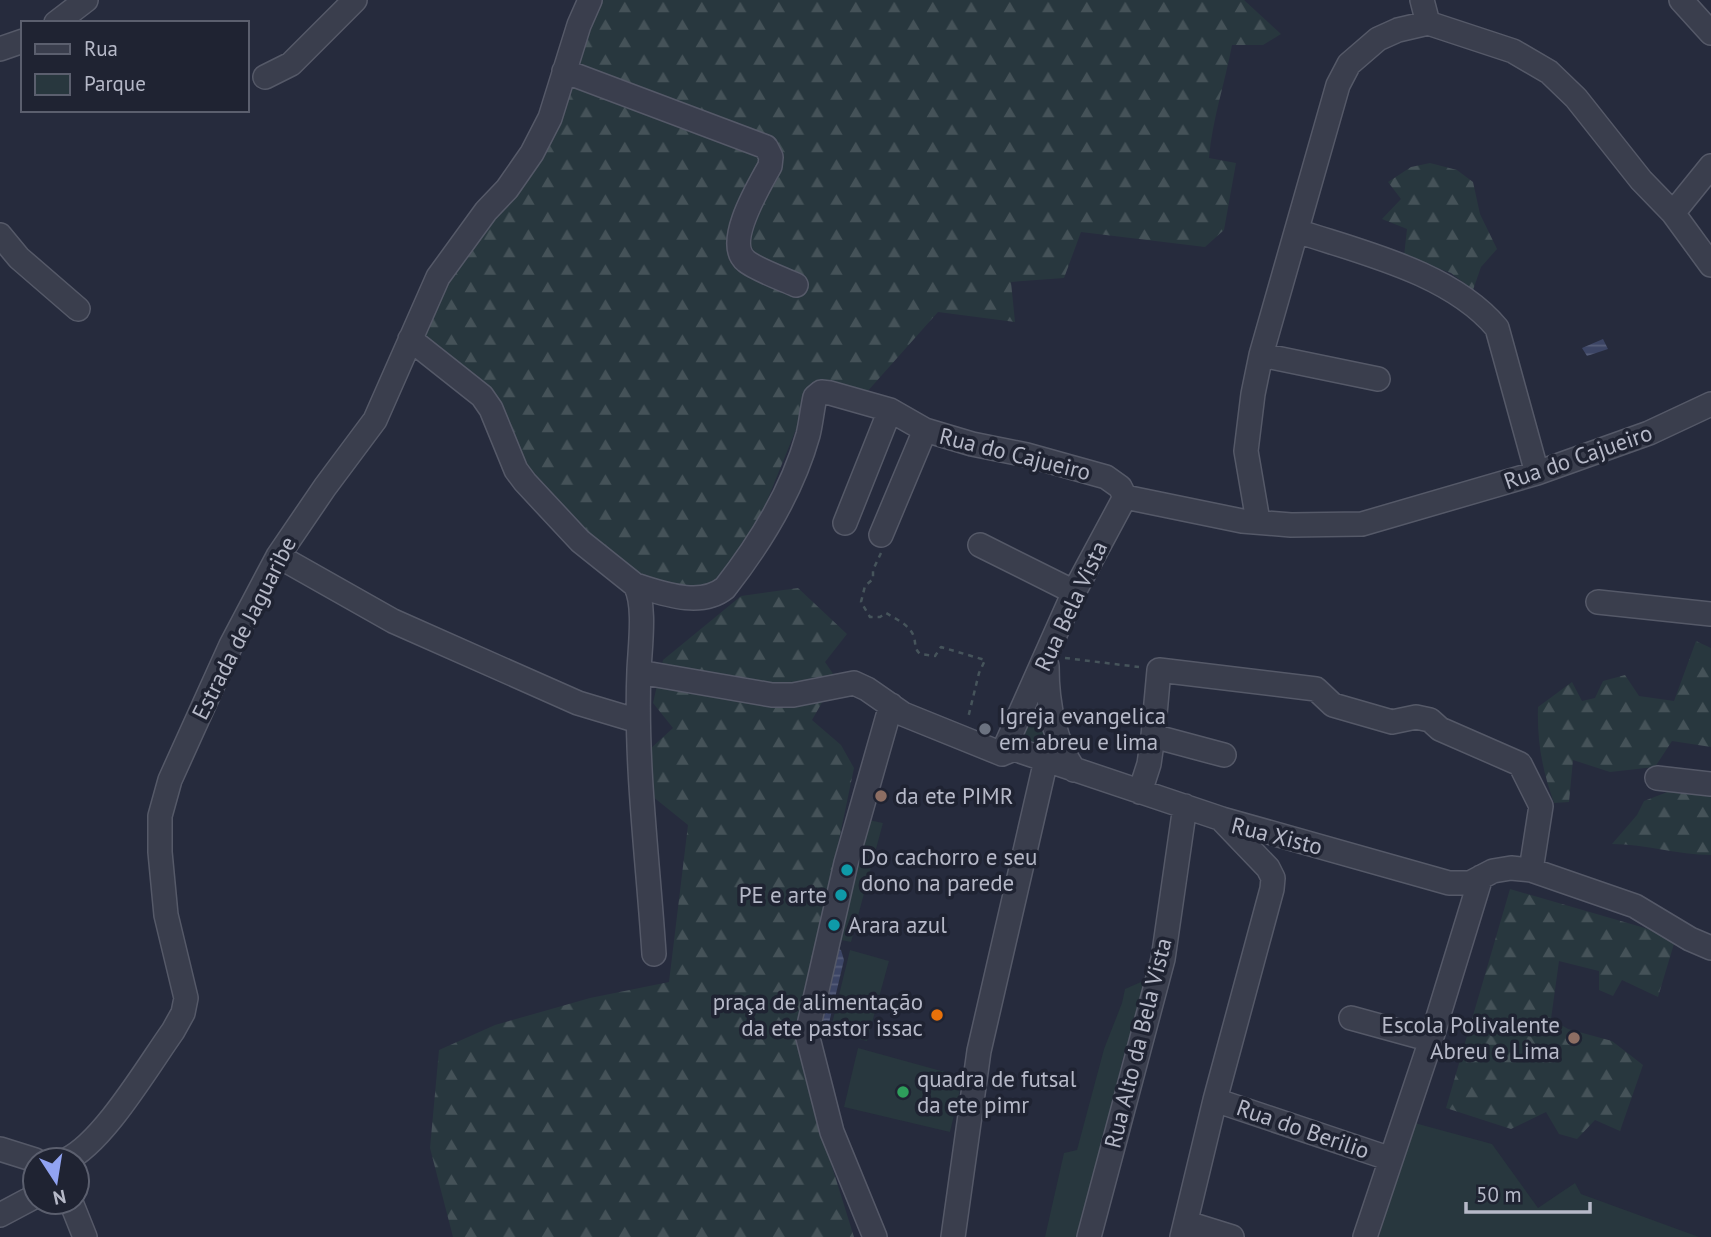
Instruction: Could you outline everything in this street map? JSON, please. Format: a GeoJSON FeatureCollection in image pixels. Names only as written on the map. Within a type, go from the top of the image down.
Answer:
{"type":"FeatureCollection","features":[{"type":"Feature","properties":{"kind":"street"},"geometry":{"type":"LineString","coordinates":[[58,21],[86,0]]}},
{"type":"Feature","properties":{"kind":"street"},"geometry":{"type":"LineString","coordinates":[[265,77],[291,64],[355,0]]}},
{"type":"Feature","properties":{"kind":"street","name":"Estrada de Jaguaribe"},"geometry":{"type":"LineString","coordinates":[[88,1146],[173,1031],[183,1013],[186,998],[166,915],[160,852],[160,816],[170,780],[230,645],[278,556],[375,420],[438,278],[486,211],[507,189],[532,153],[551,118],[579,25],[590,0]]}},
{"type":"Feature","properties":{"kind":"street"},"geometry":{"type":"LineString","coordinates":[[1422,0],[1428,23]]}},
{"type":"Feature","properties":{"kind":"street"},"geometry":{"type":"LineString","coordinates":[[1681,0],[1711,33]]}},
{"type":"Feature","properties":{"kind":"street"},"geometry":{"type":"LineString","coordinates":[[1258,521],[1246,451],[1261,355],[1338,85],[1349,64],[1378,39],[1398,30],[1428,23],[1513,51],[1549,72],[1576,98],[1642,180],[1673,213],[1711,265]]}},
{"type":"Feature","properties":{"kind":"street"},"geometry":{"type":"LineString","coordinates":[[0,49],[21,42]]}},
{"type":"Feature","properties":{"kind":"street"},"geometry":{"type":"LineString","coordinates":[[564,71],[766,147],[771,157],[770,166],[739,231],[738,246],[746,261],[796,285]]}},
{"type":"Feature","properties":{"kind":"street"},"geometry":{"type":"LineString","coordinates":[[1673,213],[1711,166]]}},
{"type":"Feature","properties":{"kind":"street"},"geometry":{"type":"LineString","coordinates":[[1297,231],[1381,258],[1438,283],[1485,314],[1497,328],[1537,473]]}},
{"type":"Feature","properties":{"kind":"street"},"geometry":{"type":"LineString","coordinates":[[0,235],[19,258],[78,309]]}},
{"type":"Feature","properties":{"kind":"street"},"geometry":{"type":"LineString","coordinates":[[410,339],[482,396],[497,421],[516,470],[525,482],[580,541],[635,585],[638,591],[638,721],[654,954]]}},
{"type":"Feature","properties":{"kind":"street"},"geometry":{"type":"LineString","coordinates":[[1261,355],[1378,379]]}},
{"type":"Feature","properties":{"kind":"street","name":"Rua do Cajueiro"},"geometry":{"type":"LineString","coordinates":[[635,585],[670,595],[689,597],[718,593],[757,547],[793,481],[809,433],[814,397],[821,393],[830,393],[890,410],[925,430],[972,444],[1027,455],[1106,477],[1121,487],[1125,497],[1242,521],[1291,525],[1362,524],[1537,473],[1649,433],[1711,404]]}},
{"type":"Feature","properties":{"kind":"street"},"geometry":{"type":"LineString","coordinates":[[845,523],[890,410]]}},
{"type":"Feature","properties":{"kind":"street"},"geometry":{"type":"LineString","coordinates":[[881,535],[925,430]]}},
{"type":"Feature","properties":{"kind":"street","name":"Rua Bela Vista"},"geometry":{"type":"LineString","coordinates":[[1002,754],[1054,656],[1074,592],[1125,497]]}},
{"type":"Feature","properties":{"kind":"street"},"geometry":{"type":"LineString","coordinates":[[980,545],[1074,592]]}},
{"type":"Feature","properties":{"kind":"street"},"geometry":{"type":"LineString","coordinates":[[278,556],[393,621],[579,703],[638,721]]}},
{"type":"Feature","properties":{"kind":"street"},"geometry":{"type":"LineString","coordinates":[[1598,601],[1711,614]]}},
{"type":"Feature","properties":{"kind":"street"},"geometry":{"type":"LineString","coordinates":[[1054,656],[1047,696],[1068,760],[1074,769]]}},
{"type":"Feature","properties":{"kind":"street"},"geometry":{"type":"LineString","coordinates":[[1140,792],[1149,764],[1159,670],[1316,689],[1333,705],[1392,722],[1416,717],[1430,720],[1440,730],[1516,760],[1529,779],[1541,806],[1531,870]]}},
{"type":"Feature","properties":{"kind":"street"},"geometry":{"type":"LineString","coordinates":[[639,672],[772,695],[793,695],[854,683],[897,709],[1002,754],[1014,749],[1222,819]]}},
{"type":"Feature","properties":{"kind":"street"},"geometry":{"type":"LineString","coordinates":[[875,1237],[832,1132],[807,1034],[846,863],[897,709]]}},
{"type":"Feature","properties":{"kind":"street"},"geometry":{"type":"LineString","coordinates":[[1153,736],[1224,755]]}},
{"type":"Feature","properties":{"kind":"street"},"geometry":{"type":"LineString","coordinates":[[953,1237],[979,1051],[1046,760]]}},
{"type":"Feature","properties":{"kind":"street"},"geometry":{"type":"LineString","coordinates":[[1657,778],[1711,785]]}},
{"type":"Feature","properties":{"kind":"street","name":"Rua Alto da Bela Vista"},"geometry":{"type":"LineString","coordinates":[[1090,1237],[1163,959],[1185,806]]}},
{"type":"Feature","properties":{"kind":"street","name":"Rua Xisto"},"geometry":{"type":"LineString","coordinates":[[1222,819],[1449,883],[1470,881]]}},
{"type":"Feature","properties":{"kind":"street","name":"Rua Xisto"},"geometry":{"type":"LineString","coordinates":[[1215,1100],[1273,878],[1268,868],[1222,819]]}},
{"type":"Feature","properties":{"kind":"street"},"geometry":{"type":"LineString","coordinates":[[1365,1237],[1431,1040],[1470,881],[1511,867],[1531,870],[1635,906],[1690,939],[1711,948]]}},
{"type":"Feature","properties":{"kind":"street"},"geometry":{"type":"LineString","coordinates":[[1351,1018],[1431,1040]]}},
{"type":"Feature","properties":{"kind":"street"},"geometry":{"type":"LineString","coordinates":[[1215,1100],[1184,1230],[1232,1237]]}},
{"type":"Feature","properties":{"kind":"street","name":"Rua do Berilio"},"geometry":{"type":"LineString","coordinates":[[1215,1100],[1391,1159]]}},
{"type":"Feature","properties":{"kind":"street"},"geometry":{"type":"LineString","coordinates":[[0,1149],[21,1156]]}},
{"type":"Feature","properties":{"kind":"street"},"geometry":{"type":"LineString","coordinates":[[0,1215],[21,1204]]}},
{"type":"Feature","properties":{"kind":"street"},"geometry":{"type":"LineString","coordinates":[[77,1216],[85,1237]]}},
{"type":"Feature","properties":{"kind":"path"},"geometry":{"type":"LineString","coordinates":[[881,535],[881,552],[873,570],[873,579],[865,586],[861,602],[870,617],[880,617],[886,613],[902,622],[914,636],[915,648],[920,654],[935,656],[941,648],[985,660],[962,737]]}},
{"type":"Feature","properties":{"kind":"path"},"geometry":{"type":"LineString","coordinates":[[1054,656],[1159,670]]}},
{"type":"Feature","properties":{"kind":"green space"},"geometry":{"type":"Polygon","coordinates":[[[594,0],[1244,0],[1281,34],[1263,45],[1232,45],[1209,158],[1236,163],[1224,230],[1205,247],[1081,232],[1064,278],[1011,282],[1015,322],[938,312],[866,393],[808,392],[797,427],[758,523],[710,589],[640,579],[593,539],[527,466],[489,390],[417,344],[450,275],[494,214],[594,0]]]}},
{"type":"Feature","properties":{"kind":"green space"},"geometry":{"type":"Polygon","coordinates":[[[1430,163],[1457,170],[1473,182],[1480,214],[1497,249],[1481,267],[1473,290],[1451,273],[1404,256],[1407,229],[1382,219],[1401,199],[1388,182],[1411,167],[1430,163]]]}},
{"type":"Feature","properties":{"kind":"green space"},"geometry":{"type":"Polygon","coordinates":[[[798,588],[847,634],[825,662],[836,678],[812,720],[841,745],[854,768],[799,1032],[819,1125],[854,1237],[453,1237],[430,1148],[439,1050],[495,1025],[590,998],[669,982],[688,825],[652,796],[650,749],[673,728],[653,703],[663,660],[741,596],[798,588]]]}},
{"type":"Feature","properties":{"kind":"green space"},"geometry":{"type":"Polygon","coordinates":[[[1696,641],[1711,648],[1711,747],[1672,741],[1655,767],[1610,772],[1573,760],[1569,802],[1554,803],[1541,755],[1538,707],[1572,682],[1582,701],[1595,698],[1603,681],[1625,675],[1639,696],[1674,701],[1696,641]]]}},
{"type":"Feature","properties":{"kind":"green space"},"geometry":{"type":"Polygon","coordinates":[[[1029,711],[1042,714],[1056,757],[1011,743],[1029,711]]]}},
{"type":"Feature","properties":{"kind":"green space"},"geometry":{"type":"Polygon","coordinates":[[[1683,786],[1711,790],[1711,855],[1612,844],[1637,815],[1644,801],[1683,786]]]}},
{"type":"Feature","properties":{"kind":"green space"},"geometry":{"type":"Polygon","coordinates":[[[864,819],[883,823],[851,942],[836,939],[864,819]]]}},
{"type":"Feature","properties":{"kind":"green space"},"geometry":{"type":"Polygon","coordinates":[[[1510,889],[1676,937],[1658,997],[1622,980],[1613,996],[1599,990],[1599,971],[1559,961],[1551,1019],[1568,1029],[1612,1041],[1643,1065],[1620,1131],[1595,1120],[1577,1139],[1559,1134],[1546,1112],[1511,1129],[1446,1108],[1510,889]]]}},
{"type":"Feature","properties":{"kind":"green space"},"geometry":{"type":"Polygon","coordinates":[[[850,950],[889,961],[867,1041],[830,1032],[850,950]]]}},
{"type":"Feature","properties":{"kind":"green space"},"geometry":{"type":"Polygon","coordinates":[[[1150,978],[1123,1058],[1081,1237],[1045,1237],[1064,1153],[1077,1150],[1104,1049],[1125,989],[1150,978]]]}},
{"type":"Feature","properties":{"kind":"green space","name":"quadra de futsal da ete pimr"},"geometry":{"type":"Polygon","coordinates":[[[858,1048],[963,1077],[950,1132],[844,1107],[858,1048]]]}},
{"type":"Feature","properties":{"kind":"green space"},"geometry":{"type":"Polygon","coordinates":[[[1411,1122],[1492,1144],[1538,1208],[1575,1183],[1581,1194],[1699,1237],[1379,1237],[1411,1122]]]}},
{"type":"Feature","properties":{"kind":"water"},"geometry":{"type":"Polygon","coordinates":[[[1603,339],[1608,349],[1587,356],[1582,348],[1603,339]]]}},
{"type":"Feature","properties":{"kind":"water"},"geometry":{"type":"Polygon","coordinates":[[[838,949],[841,950],[844,960],[829,1023],[826,1030],[818,1031],[838,949]]]}},
{"type":"Feature","properties":{"kind":"place","name":"Igreja evangelica em abreu e lima"},"geometry":{"type":"Point","coordinates":[985,729]}},
{"type":"Feature","properties":{"kind":"place","name":"da ete PIMR"},"geometry":{"type":"Point","coordinates":[881,796]}},
{"type":"Feature","properties":{"kind":"place","name":"Do cachorro e seu dono na parede"},"geometry":{"type":"Point","coordinates":[847,870]}},
{"type":"Feature","properties":{"kind":"place","name":"PE e arte"},"geometry":{"type":"Point","coordinates":[841,895]}},
{"type":"Feature","properties":{"kind":"place","name":"Arara azul"},"geometry":{"type":"Point","coordinates":[834,925]}},
{"type":"Feature","properties":{"kind":"place","name":"praça de alimentação da ete pastor issac"},"geometry":{"type":"Point","coordinates":[937,1015]}},
{"type":"Feature","properties":{"kind":"place","name":"Escola Polivalente Abreu e Lima"},"geometry":{"type":"Point","coordinates":[1574,1038]}},
{"type":"Feature","properties":{"kind":"place","name":"quadra de futsal da ete pimr"},"geometry":{"type":"Point","coordinates":[903,1092]}}]}
